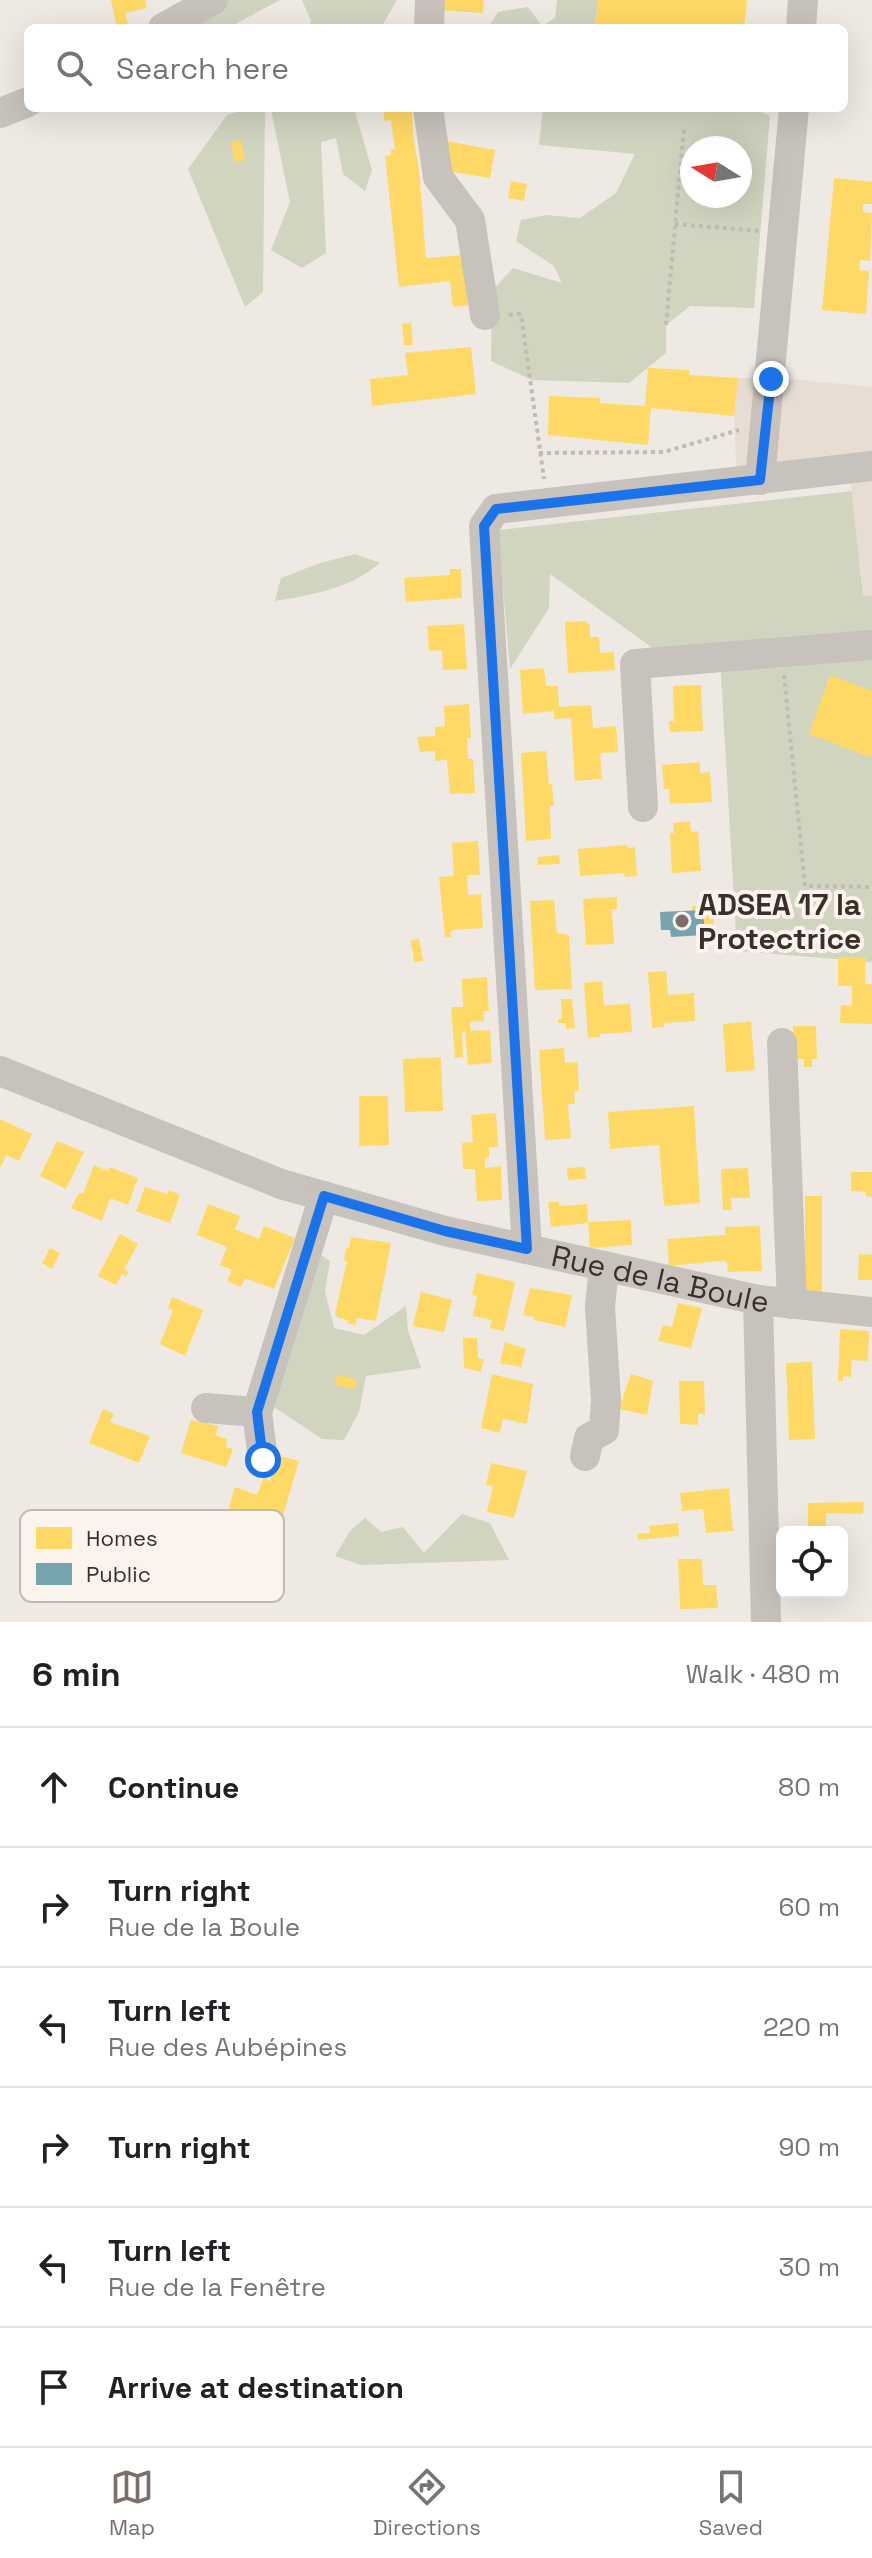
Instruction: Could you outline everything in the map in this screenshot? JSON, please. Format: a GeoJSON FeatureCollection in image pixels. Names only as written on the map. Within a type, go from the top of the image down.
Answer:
{"type":"FeatureCollection","features":[{"type":"Feature","properties":{"kind":"street"},"geometry":{"type":"LineString","coordinates":[[170,24],[213,0]]}},
{"type":"Feature","properties":{"kind":"street"},"geometry":{"type":"LineString","coordinates":[[429,24],[430,0]]}},
{"type":"Feature","properties":{"kind":"street"},"geometry":{"type":"LineString","coordinates":[[801,24],[803,0]]}},
{"type":"Feature","properties":{"kind":"street"},"geometry":{"type":"LineString","coordinates":[[0,113],[24,104]]}},
{"type":"Feature","properties":{"kind":"street"},"geometry":{"type":"LineString","coordinates":[[429,112],[438,177],[470,220],[485,315]]}},
{"type":"Feature","properties":{"kind":"street"},"geometry":{"type":"LineString","coordinates":[[760,480],[794,112]]}},
{"type":"Feature","properties":{"kind":"street"},"geometry":{"type":"LineString","coordinates":[[527,1249],[484,526],[496,509],[872,466]]}},
{"type":"Feature","properties":{"kind":"street"},"geometry":{"type":"LineString","coordinates":[[643,807],[635,664],[872,645]]}},
{"type":"Feature","properties":{"kind":"street"},"geometry":{"type":"LineString","coordinates":[[782,1043],[792,1304]]}},
{"type":"Feature","properties":{"kind":"street","name":"Rue de la Boule"},"geometry":{"type":"LineString","coordinates":[[0,1071],[281,1184],[445,1231],[758,1300],[872,1312]]}},
{"type":"Feature","properties":{"kind":"street"},"geometry":{"type":"LineString","coordinates":[[263,1460],[257,1412],[324,1196]]}},
{"type":"Feature","properties":{"kind":"street"},"geometry":{"type":"LineString","coordinates":[[585,1456],[589,1438],[604,1430],[606,1400],[600,1307],[604,1266]]}},
{"type":"Feature","properties":{"kind":"street"},"geometry":{"type":"LineString","coordinates":[[758,1300],[766,1622]]}},
{"type":"Feature","properties":{"kind":"street"},"geometry":{"type":"LineString","coordinates":[[206,1408],[257,1412]]}},
{"type":"Feature","properties":{"kind":"path"},"geometry":{"type":"LineString","coordinates":[[666,325],[684,128]]}},
{"type":"Feature","properties":{"kind":"path"},"geometry":{"type":"LineString","coordinates":[[675,224],[783,233]]}},
{"type":"Feature","properties":{"kind":"path"},"geometry":{"type":"LineString","coordinates":[[485,315],[521,314],[548,501]]}},
{"type":"Feature","properties":{"kind":"path"},"geometry":{"type":"LineString","coordinates":[[539,453],[664,452],[735,430],[765,426]]}},
{"type":"Feature","properties":{"kind":"path"},"geometry":{"type":"LineString","coordinates":[[782,652],[805,886],[872,887]]}},
{"type":"Feature","properties":{"kind":"green space"},"geometry":{"type":"Polygon","coordinates":[[[213,0],[280,0],[235,24],[170,24],[213,0]]]}},
{"type":"Feature","properties":{"kind":"green space"},"geometry":{"type":"Polygon","coordinates":[[[302,0],[397,0],[383,24],[310,24],[302,0]]]}},
{"type":"Feature","properties":{"kind":"green space"},"geometry":{"type":"Polygon","coordinates":[[[557,0],[598,0],[595,24],[545,24],[555,18],[557,0]]]}},
{"type":"Feature","properties":{"kind":"green space"},"geometry":{"type":"Polygon","coordinates":[[[528,7],[541,24],[490,24],[498,12],[528,7]]]}},
{"type":"Feature","properties":{"kind":"green space"},"geometry":{"type":"Polygon","coordinates":[[[265,112],[263,292],[245,307],[188,169],[227,115],[265,112]]]}},
{"type":"Feature","properties":{"kind":"green space"},"geometry":{"type":"Polygon","coordinates":[[[271,112],[355,112],[372,170],[365,191],[343,174],[336,138],[321,142],[326,253],[302,268],[271,250],[290,202],[271,112]]]}},
{"type":"Feature","properties":{"kind":"green space"},"geometry":{"type":"Polygon","coordinates":[[[543,112],[761,112],[770,116],[754,308],[690,306],[666,325],[666,353],[629,383],[532,380],[491,361],[492,291],[513,268],[562,283],[554,266],[516,241],[521,220],[546,215],[580,218],[616,193],[635,154],[539,145],[543,112]]]}},
{"type":"Feature","properties":{"kind":"green space"},"geometry":{"type":"Polygon","coordinates":[[[852,491],[863,595],[872,595],[872,631],[654,649],[550,574],[549,608],[510,669],[498,530],[852,491]]]}},
{"type":"Feature","properties":{"kind":"green space"},"geometry":{"type":"Polygon","coordinates":[[[355,554],[380,563],[344,584],[275,601],[281,578],[355,554]]]}},
{"type":"Feature","properties":{"kind":"green space"},"geometry":{"type":"Polygon","coordinates":[[[872,645],[872,962],[737,951],[720,658],[872,645]]]}},
{"type":"Feature","properties":{"kind":"green space"},"geometry":{"type":"Polygon","coordinates":[[[317,1252],[330,1261],[325,1291],[334,1328],[364,1335],[406,1306],[408,1330],[421,1368],[366,1376],[359,1412],[344,1440],[322,1439],[271,1405],[317,1252]]]}},
{"type":"Feature","properties":{"kind":"green space"},"geometry":{"type":"Polygon","coordinates":[[[462,1514],[490,1523],[509,1560],[361,1565],[335,1556],[350,1531],[365,1518],[381,1532],[403,1527],[424,1553],[462,1514]]]}},
{"type":"Feature","properties":{"kind":"shaded area"},"geometry":{"type":"Polygon","coordinates":[[[738,378],[790,379],[872,387],[872,595],[863,596],[850,477],[737,483],[734,416],[738,378]]]}},
{"type":"Feature","properties":{"kind":"building: Homes"},"geometry":{"type":"Polygon","coordinates":[[[111,0],[145,0],[147,8],[125,13],[128,24],[116,24],[111,0]]]}},
{"type":"Feature","properties":{"kind":"building: Homes"},"geometry":{"type":"Polygon","coordinates":[[[442,0],[484,0],[483,13],[441,10],[442,0]]]}},
{"type":"Feature","properties":{"kind":"building: Homes"},"geometry":{"type":"Polygon","coordinates":[[[598,0],[747,0],[744,24],[595,24],[598,0]]]}},
{"type":"Feature","properties":{"kind":"building: Homes"},"geometry":{"type":"Polygon","coordinates":[[[384,112],[412,112],[426,258],[463,255],[469,305],[453,307],[450,281],[399,287],[385,156],[391,155],[390,149],[395,149],[391,120],[384,121],[384,112]]]}},
{"type":"Feature","properties":{"kind":"building: Homes"},"geometry":{"type":"Polygon","coordinates":[[[241,140],[245,160],[235,162],[231,142],[241,140]]]}},
{"type":"Feature","properties":{"kind":"building: Homes"},"geometry":{"type":"Polygon","coordinates":[[[446,141],[495,150],[490,178],[441,170],[446,141]]]}},
{"type":"Feature","properties":{"kind":"building: Homes"},"geometry":{"type":"Polygon","coordinates":[[[834,178],[872,182],[872,204],[863,204],[863,212],[872,213],[870,261],[860,260],[859,270],[869,271],[866,314],[822,310],[834,178]]]}},
{"type":"Feature","properties":{"kind":"building: Homes"},"geometry":{"type":"Polygon","coordinates":[[[511,181],[527,184],[524,201],[508,198],[511,181]]]}},
{"type":"Feature","properties":{"kind":"building: Homes"},"geometry":{"type":"Polygon","coordinates":[[[411,323],[413,345],[404,345],[402,324],[411,323]]]}},
{"type":"Feature","properties":{"kind":"building: Homes"},"geometry":{"type":"Polygon","coordinates":[[[471,347],[476,394],[372,406],[370,379],[408,375],[405,353],[471,347]]]}},
{"type":"Feature","properties":{"kind":"building: Homes"},"geometry":{"type":"Polygon","coordinates":[[[648,368],[690,370],[689,375],[738,378],[734,416],[651,408],[648,445],[548,435],[549,396],[600,398],[600,403],[645,406],[648,368]]]}},
{"type":"Feature","properties":{"kind":"building: Homes"},"geometry":{"type":"Polygon","coordinates":[[[450,569],[461,569],[462,598],[406,602],[404,578],[450,575],[450,569]]]}},
{"type":"Feature","properties":{"kind":"building: Homes"},"geometry":{"type":"Polygon","coordinates":[[[585,621],[590,625],[590,637],[599,637],[600,653],[614,652],[615,670],[568,673],[565,622],[585,621]]]}},
{"type":"Feature","properties":{"kind":"building: Homes"},"geometry":{"type":"Polygon","coordinates":[[[464,624],[467,669],[443,670],[442,650],[429,651],[427,626],[464,624]]]}},
{"type":"Feature","properties":{"kind":"building: Homes"},"geometry":{"type":"Polygon","coordinates":[[[544,668],[546,686],[558,686],[559,707],[591,705],[593,728],[616,726],[618,752],[600,753],[602,779],[575,781],[571,718],[554,719],[554,711],[523,714],[520,670],[544,668]]]}},
{"type":"Feature","properties":{"kind":"building: Homes"},"geometry":{"type":"Polygon","coordinates":[[[830,675],[872,691],[872,758],[809,734],[830,675]]]}},
{"type":"Feature","properties":{"kind":"building: Homes"},"geometry":{"type":"Polygon","coordinates":[[[701,685],[703,731],[670,732],[669,721],[674,721],[673,686],[701,685]]]}},
{"type":"Feature","properties":{"kind":"building: Homes"},"geometry":{"type":"Polygon","coordinates":[[[469,704],[471,738],[467,738],[468,759],[473,759],[475,793],[450,794],[447,760],[435,761],[435,751],[420,752],[417,737],[435,736],[435,727],[445,726],[444,706],[469,704]]]}},
{"type":"Feature","properties":{"kind":"building: Homes"},"geometry":{"type":"Polygon","coordinates":[[[546,751],[554,806],[550,806],[551,839],[526,841],[521,753],[546,751]]]}},
{"type":"Feature","properties":{"kind":"building: Homes"},"geometry":{"type":"Polygon","coordinates":[[[700,762],[700,773],[710,772],[712,802],[670,804],[669,789],[664,789],[662,765],[700,762]]]}},
{"type":"Feature","properties":{"kind":"building: Homes"},"geometry":{"type":"Polygon","coordinates":[[[690,821],[691,832],[698,831],[701,871],[672,873],[670,833],[674,833],[673,823],[690,821]]]}},
{"type":"Feature","properties":{"kind":"building: Homes"},"geometry":{"type":"Polygon","coordinates":[[[478,841],[480,875],[467,875],[468,895],[481,894],[483,928],[454,930],[450,932],[451,937],[445,938],[439,877],[454,876],[452,843],[478,841]]]}},
{"type":"Feature","properties":{"kind":"building: Homes"},"geometry":{"type":"Polygon","coordinates":[[[627,845],[628,848],[635,847],[637,876],[625,877],[624,873],[580,876],[578,849],[627,845]]]}},
{"type":"Feature","properties":{"kind":"building: Homes"},"geometry":{"type":"Polygon","coordinates":[[[559,855],[560,864],[538,865],[537,857],[559,855]]]}},
{"type":"Feature","properties":{"kind":"building: Homes"},"geometry":{"type":"Polygon","coordinates":[[[617,897],[617,909],[612,909],[614,944],[586,945],[583,899],[617,897]]]}},
{"type":"Feature","properties":{"kind":"building: Homes"},"geometry":{"type":"Polygon","coordinates":[[[554,900],[557,933],[569,935],[572,989],[535,990],[530,901],[554,900]]]}},
{"type":"Feature","properties":{"kind":"building: Homes"},"geometry":{"type":"Polygon","coordinates":[[[713,905],[714,934],[705,935],[703,910],[692,910],[692,906],[713,905]]]}},
{"type":"Feature","properties":{"kind":"building: Homes"},"geometry":{"type":"Polygon","coordinates":[[[419,939],[423,961],[414,962],[411,940],[419,939]]]}},
{"type":"Feature","properties":{"kind":"building: Homes"},"geometry":{"type":"Polygon","coordinates":[[[838,957],[866,957],[865,984],[872,984],[872,1024],[840,1023],[841,1005],[852,1006],[852,986],[838,986],[838,957]]]}},
{"type":"Feature","properties":{"kind":"building: Homes"},"geometry":{"type":"Polygon","coordinates":[[[666,971],[668,995],[694,993],[695,1021],[664,1023],[664,1027],[652,1028],[648,972],[666,971]]]}},
{"type":"Feature","properties":{"kind":"building: Homes"},"geometry":{"type":"Polygon","coordinates":[[[487,977],[489,1011],[483,1011],[484,1021],[470,1022],[471,1031],[490,1030],[492,1063],[468,1065],[465,1032],[462,1032],[463,1057],[455,1058],[451,1007],[463,1007],[462,979],[487,977]]]}},
{"type":"Feature","properties":{"kind":"building: Homes"},"geometry":{"type":"Polygon","coordinates":[[[602,981],[604,1005],[630,1004],[632,1032],[588,1038],[584,983],[602,981]]]}},
{"type":"Feature","properties":{"kind":"building: Homes"},"geometry":{"type":"Polygon","coordinates":[[[561,999],[572,999],[575,1028],[566,1029],[566,1023],[558,1023],[558,1019],[562,1019],[561,999]]]}},
{"type":"Feature","properties":{"kind":"building: Homes"},"geometry":{"type":"Polygon","coordinates":[[[751,1022],[755,1070],[726,1072],[723,1024],[751,1022]]]}},
{"type":"Feature","properties":{"kind":"building: Homes"},"geometry":{"type":"Polygon","coordinates":[[[793,1026],[816,1026],[817,1059],[812,1059],[812,1067],[804,1067],[804,1059],[793,1059],[793,1026]]]}},
{"type":"Feature","properties":{"kind":"building: Homes"},"geometry":{"type":"Polygon","coordinates":[[[564,1048],[565,1063],[577,1062],[578,1071],[579,1091],[574,1092],[575,1104],[568,1104],[571,1138],[545,1140],[539,1050],[564,1048]]]}},
{"type":"Feature","properties":{"kind":"building: Homes"},"geometry":{"type":"Polygon","coordinates":[[[441,1057],[443,1111],[405,1112],[403,1059],[441,1057]]]}},
{"type":"Feature","properties":{"kind":"building: Homes"},"geometry":{"type":"Polygon","coordinates":[[[359,1096],[388,1096],[389,1145],[359,1146],[359,1096]]]}},
{"type":"Feature","properties":{"kind":"building: Homes"},"geometry":{"type":"Polygon","coordinates":[[[694,1106],[700,1203],[664,1206],[659,1145],[610,1149],[608,1112],[694,1106]]]}},
{"type":"Feature","properties":{"kind":"building: Homes"},"geometry":{"type":"Polygon","coordinates":[[[496,1113],[498,1147],[489,1147],[485,1168],[501,1166],[502,1200],[477,1201],[475,1169],[463,1169],[462,1143],[473,1142],[471,1115],[496,1113]]]}},
{"type":"Feature","properties":{"kind":"building: Homes"},"geometry":{"type":"Polygon","coordinates":[[[0,1119],[32,1134],[19,1161],[6,1155],[0,1168],[0,1119]]]}},
{"type":"Feature","properties":{"kind":"building: Homes"},"geometry":{"type":"Polygon","coordinates":[[[57,1141],[84,1152],[66,1189],[40,1176],[57,1141]]]}},
{"type":"Feature","properties":{"kind":"building: Homes"},"geometry":{"type":"Polygon","coordinates":[[[94,1165],[138,1178],[128,1205],[110,1198],[102,1221],[71,1208],[79,1193],[83,1194],[94,1165]]]}},
{"type":"Feature","properties":{"kind":"building: Homes"},"geometry":{"type":"Polygon","coordinates":[[[585,1167],[586,1179],[568,1180],[567,1168],[585,1167]]]}},
{"type":"Feature","properties":{"kind":"building: Homes"},"geometry":{"type":"Polygon","coordinates":[[[748,1168],[750,1198],[731,1198],[732,1210],[723,1210],[721,1169],[748,1168]]]}},
{"type":"Feature","properties":{"kind":"building: Homes"},"geometry":{"type":"Polygon","coordinates":[[[851,1172],[872,1172],[872,1197],[866,1196],[866,1192],[851,1191],[851,1172]]]}},
{"type":"Feature","properties":{"kind":"building: Homes"},"geometry":{"type":"Polygon","coordinates":[[[145,1187],[167,1194],[169,1190],[180,1195],[170,1223],[136,1211],[145,1187]]]}},
{"type":"Feature","properties":{"kind":"building: Homes"},"geometry":{"type":"Polygon","coordinates":[[[805,1196],[822,1196],[822,1293],[805,1292],[805,1196]]]}},
{"type":"Feature","properties":{"kind":"building: Homes"},"geometry":{"type":"Polygon","coordinates":[[[548,1202],[559,1202],[559,1206],[587,1204],[588,1223],[551,1227],[548,1202]]]}},
{"type":"Feature","properties":{"kind":"building: Homes"},"geometry":{"type":"Polygon","coordinates":[[[208,1204],[240,1216],[235,1229],[259,1239],[264,1226],[295,1238],[274,1289],[245,1278],[241,1287],[227,1281],[232,1270],[220,1265],[227,1247],[197,1235],[208,1204]]]}},
{"type":"Feature","properties":{"kind":"building: Homes"},"geometry":{"type":"Polygon","coordinates":[[[631,1220],[632,1245],[590,1248],[588,1222],[631,1220]]]}},
{"type":"Feature","properties":{"kind":"building: Homes"},"geometry":{"type":"Polygon","coordinates":[[[760,1226],[762,1271],[728,1272],[727,1262],[719,1261],[669,1266],[667,1239],[725,1235],[725,1227],[760,1226]]]}},
{"type":"Feature","properties":{"kind":"building: Homes"},"geometry":{"type":"Polygon","coordinates":[[[120,1234],[138,1244],[124,1269],[129,1272],[126,1276],[122,1274],[116,1285],[98,1276],[120,1234]]]}},
{"type":"Feature","properties":{"kind":"building: Homes"},"geometry":{"type":"Polygon","coordinates":[[[351,1237],[391,1243],[376,1321],[357,1318],[355,1325],[335,1314],[347,1261],[344,1261],[346,1248],[349,1248],[351,1237]]]}},
{"type":"Feature","properties":{"kind":"building: Homes"},"geometry":{"type":"Polygon","coordinates":[[[50,1248],[60,1253],[52,1269],[42,1263],[50,1248]]]}},
{"type":"Feature","properties":{"kind":"building: Homes"},"geometry":{"type":"Polygon","coordinates":[[[859,1254],[872,1255],[872,1280],[858,1280],[859,1254]]]}},
{"type":"Feature","properties":{"kind":"building: Homes"},"geometry":{"type":"Polygon","coordinates":[[[477,1273],[515,1282],[504,1331],[490,1328],[492,1320],[473,1316],[477,1296],[472,1295],[477,1273]]]}},
{"type":"Feature","properties":{"kind":"building: Homes"},"geometry":{"type":"Polygon","coordinates":[[[530,1288],[572,1295],[565,1327],[523,1315],[530,1288]]]}},
{"type":"Feature","properties":{"kind":"building: Homes"},"geometry":{"type":"Polygon","coordinates":[[[421,1292],[452,1300],[444,1332],[413,1326],[421,1292]]]}},
{"type":"Feature","properties":{"kind":"building: Homes"},"geometry":{"type":"Polygon","coordinates":[[[172,1297],[203,1310],[185,1356],[160,1344],[173,1311],[168,1308],[172,1297]]]}},
{"type":"Feature","properties":{"kind":"building: Homes"},"geometry":{"type":"Polygon","coordinates":[[[678,1303],[702,1308],[691,1348],[658,1341],[663,1325],[672,1327],[678,1303]]]}},
{"type":"Feature","properties":{"kind":"building: Homes"},"geometry":{"type":"Polygon","coordinates":[[[840,1329],[869,1331],[868,1361],[852,1360],[851,1377],[843,1376],[843,1381],[838,1381],[840,1329]]]}},
{"type":"Feature","properties":{"kind":"building: Homes"},"geometry":{"type":"Polygon","coordinates":[[[463,1338],[477,1338],[478,1358],[484,1359],[481,1372],[464,1368],[463,1338]]]}},
{"type":"Feature","properties":{"kind":"building: Homes"},"geometry":{"type":"Polygon","coordinates":[[[505,1342],[526,1349],[521,1367],[500,1363],[505,1342]]]}},
{"type":"Feature","properties":{"kind":"building: Homes"},"geometry":{"type":"Polygon","coordinates":[[[812,1362],[815,1439],[789,1440],[786,1363],[812,1362]]]}},
{"type":"Feature","properties":{"kind":"building: Homes"},"geometry":{"type":"Polygon","coordinates":[[[492,1374],[533,1384],[527,1424],[503,1419],[500,1433],[481,1428],[492,1374]]]}},
{"type":"Feature","properties":{"kind":"building: Homes"},"geometry":{"type":"Polygon","coordinates":[[[631,1374],[653,1381],[647,1415],[619,1409],[631,1374]]]}},
{"type":"Feature","properties":{"kind":"building: Homes"},"geometry":{"type":"Polygon","coordinates":[[[337,1375],[357,1379],[355,1389],[335,1385],[337,1375]]]}},
{"type":"Feature","properties":{"kind":"building: Homes"},"geometry":{"type":"Polygon","coordinates":[[[679,1381],[704,1381],[705,1414],[698,1414],[698,1425],[680,1424],[679,1381]]]}},
{"type":"Feature","properties":{"kind":"building: Homes"},"geometry":{"type":"Polygon","coordinates":[[[103,1409],[114,1414],[110,1422],[150,1436],[139,1463],[89,1443],[103,1409]]]}},
{"type":"Feature","properties":{"kind":"building: Homes"},"geometry":{"type":"Polygon","coordinates":[[[191,1420],[218,1426],[216,1435],[227,1439],[226,1447],[233,1449],[226,1467],[181,1453],[191,1420]]]}},
{"type":"Feature","properties":{"kind":"building: Homes"},"geometry":{"type":"Polygon","coordinates":[[[276,1455],[299,1461],[284,1512],[228,1510],[235,1487],[257,1495],[264,1477],[270,1482],[276,1455]]]}},
{"type":"Feature","properties":{"kind":"building: Homes"},"geometry":{"type":"Polygon","coordinates":[[[491,1463],[527,1471],[514,1518],[487,1512],[493,1486],[486,1485],[491,1463]]]}},
{"type":"Feature","properties":{"kind":"building: Homes"},"geometry":{"type":"Polygon","coordinates":[[[729,1488],[733,1531],[706,1533],[703,1509],[682,1511],[680,1493],[729,1488]]]}},
{"type":"Feature","properties":{"kind":"building: Homes"},"geometry":{"type":"Polygon","coordinates":[[[864,1502],[863,1514],[826,1513],[826,1526],[808,1526],[808,1503],[864,1502]]]}},
{"type":"Feature","properties":{"kind":"building: Homes"},"geometry":{"type":"Polygon","coordinates":[[[678,1523],[679,1536],[638,1540],[637,1534],[650,1533],[649,1526],[678,1523]]]}},
{"type":"Feature","properties":{"kind":"building: Homes"},"geometry":{"type":"Polygon","coordinates":[[[678,1559],[702,1559],[703,1585],[716,1585],[718,1608],[680,1609],[678,1559]]]}},
{"type":"Feature","properties":{"kind":"building: Public","name":"ADSEA 17 la Protectrice"},"geometry":{"type":"Polygon","coordinates":[[[703,910],[705,935],[671,937],[670,930],[661,930],[660,912],[703,910]]]}},
{"type":"Feature","properties":{"kind":"place","name":"ADSEA 17 la Protectrice"},"geometry":{"type":"Point","coordinates":[682,921]}},
{"type":"Feature","properties":{"kind":"route"},"geometry":{"type":"LineString","coordinates":[[263,1460],[257,1412],[324,1196],[445,1231],[527,1249],[484,526],[496,509],[760,480],[771,379]]}}]}
